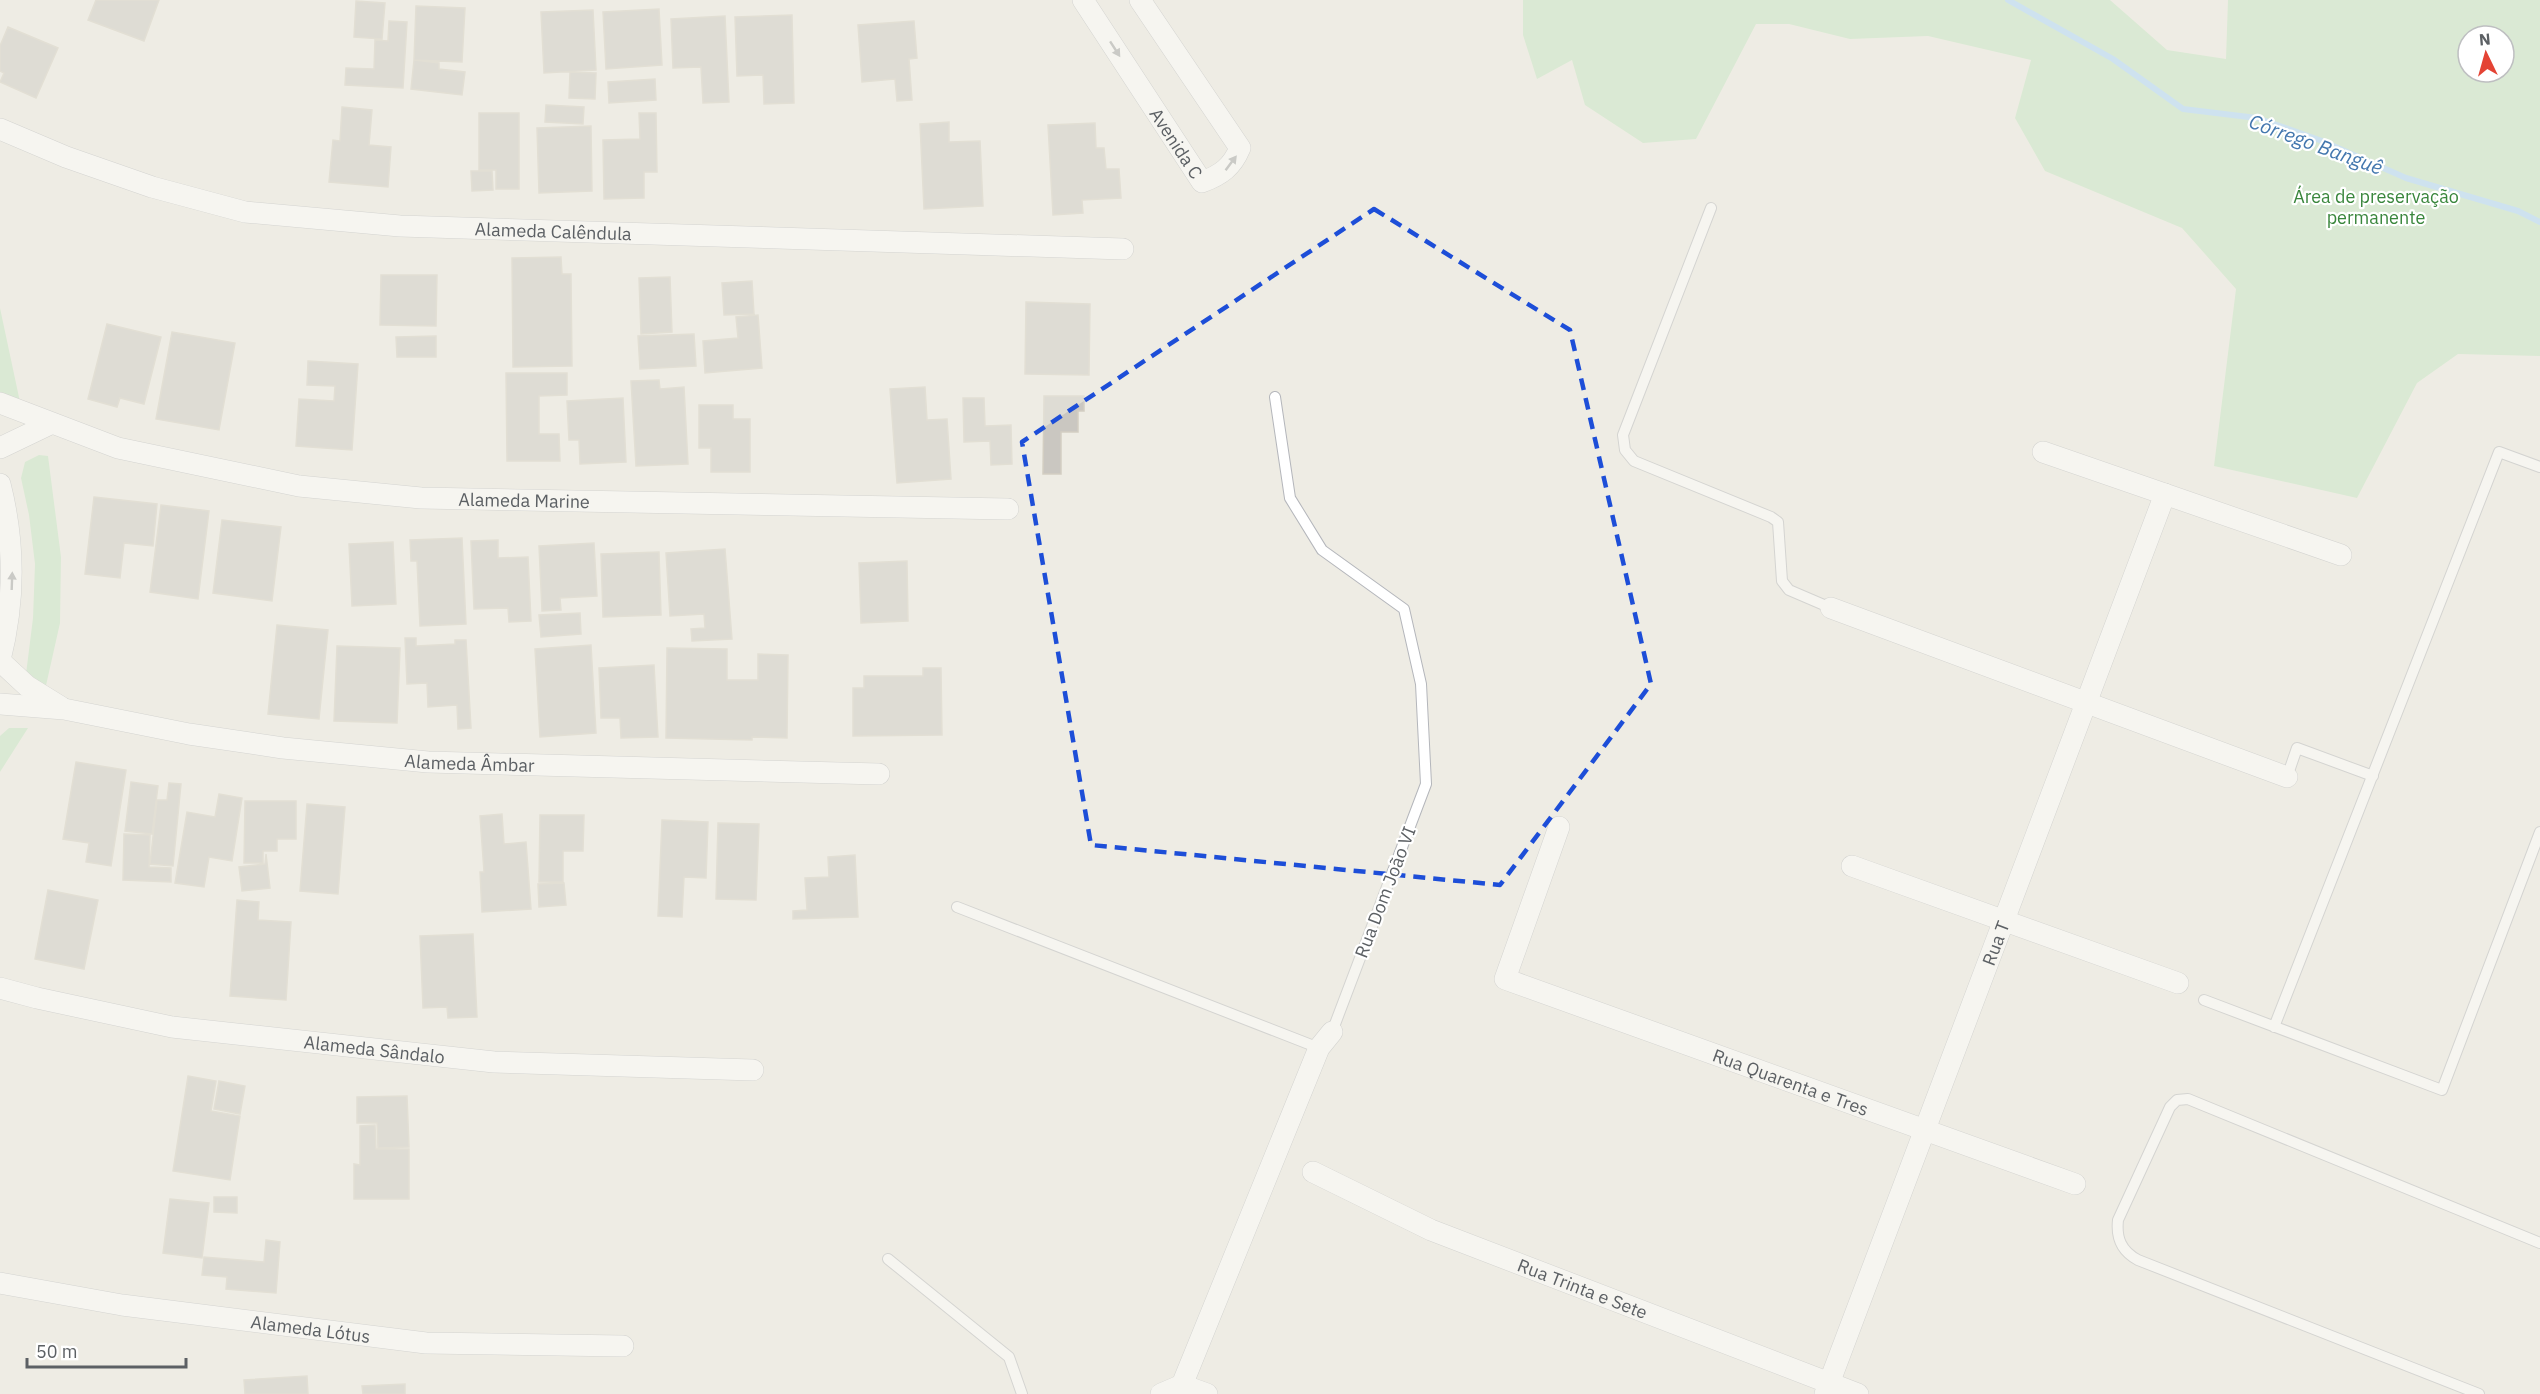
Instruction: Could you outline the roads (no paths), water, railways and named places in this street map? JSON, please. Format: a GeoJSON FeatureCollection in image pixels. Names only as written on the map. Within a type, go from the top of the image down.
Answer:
{"type":"FeatureCollection","features":[{"type":"Feature","properties":{"kind":"street","name":"Avenida C"},"geometry":{"type":"LineString","coordinates":[[1083,0],[1202,182],[1227,170],[1240,148],[1140,0]]}},
{"type":"Feature","properties":{"kind":"street","name":"Alameda Calêndula"},"geometry":{"type":"LineString","coordinates":[[0,129],[66,157],[152,187],[245,212],[400,226],[1123,249]]}},
{"type":"Feature","properties":{"kind":"street","name":"Alameda Marine"},"geometry":{"type":"LineString","coordinates":[[0,403],[50,424],[118,448],[299,486],[421,498],[1008,509]]}},
{"type":"Feature","properties":{"kind":"street"},"geometry":{"type":"LineString","coordinates":[[0,448],[50,424]]}},
{"type":"Feature","properties":{"kind":"street"},"geometry":{"type":"LineString","coordinates":[[2043,452],[2340,555]]}},
{"type":"Feature","properties":{"kind":"street"},"geometry":{"type":"LineString","coordinates":[[0,484],[8,514],[13,576],[9,625],[0,660]]}},
{"type":"Feature","properties":{"kind":"street","name":"Rua T"},"geometry":{"type":"LineString","coordinates":[[1827,1389],[2165,494]]}},
{"type":"Feature","properties":{"kind":"street"},"geometry":{"type":"LineString","coordinates":[[1832,608],[2287,777]]}},
{"type":"Feature","properties":{"kind":"street","name":"Alameda Âmbar"},"geometry":{"type":"LineString","coordinates":[[0,660],[27,686],[64,709]]}},
{"type":"Feature","properties":{"kind":"street","name":"Alameda Âmbar"},"geometry":{"type":"LineString","coordinates":[[0,704],[64,709],[189,734],[260,744],[428,762],[879,774]]}},
{"type":"Feature","properties":{"kind":"street","name":"Rua Quarenta e Tres"},"geometry":{"type":"LineString","coordinates":[[1559,827],[1505,979],[2075,1184]]}},
{"type":"Feature","properties":{"kind":"street"},"geometry":{"type":"LineString","coordinates":[[1852,866],[2178,983]]}},
{"type":"Feature","properties":{"kind":"street","name":"Alameda Sândalo"},"geometry":{"type":"LineString","coordinates":[[0,988],[172,1027],[494,1062],[753,1070]]}},
{"type":"Feature","properties":{"kind":"street","name":"Rua Dom João VI"},"geometry":{"type":"LineString","coordinates":[[1182,1385],[1325,1040]]}},
{"type":"Feature","properties":{"kind":"street","name":"Rua Trinta e Sete"},"geometry":{"type":"LineString","coordinates":[[1313,1172],[1431,1230],[1827,1389],[1858,1394]]}},
{"type":"Feature","properties":{"kind":"street","name":"Alameda Lótus"},"geometry":{"type":"LineString","coordinates":[[0,1283],[122,1305],[426,1343],[623,1347]]}},
{"type":"Feature","properties":{"kind":"street"},"geometry":{"type":"LineString","coordinates":[[1161,1394],[1182,1385],[1207,1394]]}},
{"type":"Feature","properties":{"kind":"lane"},"geometry":{"type":"LineString","coordinates":[[1712,208],[1623,435],[1625,450],[1634,461],[1771,516],[1778,522],[1781,532],[1779,571],[1782,581],[1789,590],[1832,608]]}},
{"type":"Feature","properties":{"kind":"lane","name":"Rua Dom João VI"},"geometry":{"type":"LineString","coordinates":[[1275,397],[1290,498],[1322,550],[1404,609],[1421,684],[1426,784],[1325,1040]]}},
{"type":"Feature","properties":{"kind":"lane"},"geometry":{"type":"LineString","coordinates":[[2274,1027],[2499,452],[2540,467]]}},
{"type":"Feature","properties":{"kind":"lane"},"geometry":{"type":"LineString","coordinates":[[2287,777],[2297,748],[2373,776]]}},
{"type":"Feature","properties":{"kind":"lane"},"geometry":{"type":"LineString","coordinates":[[2204,1000],[2442,1090],[2540,832]]}},
{"type":"Feature","properties":{"kind":"lane"},"geometry":{"type":"LineString","coordinates":[[957,906],[1325,1040]]}},
{"type":"Feature","properties":{"kind":"lane"},"geometry":{"type":"LineString","coordinates":[[2479,1394],[2139,1260],[2122,1247],[2117,1230],[2118,1220],[2170,1107],[2182,1099],[2192,1101],[2540,1243]]}},
{"type":"Feature","properties":{"kind":"lane"},"geometry":{"type":"LineString","coordinates":[[888,1259],[1009,1357],[1022,1394]]}},
{"type":"Feature","properties":{"kind":"waterway","name":"Córrego Banguê"},"geometry":{"type":"LineString","coordinates":[[2008,0],[2113,59],[2183,109],[2257,118],[2322,141],[2406,178],[2518,211],[2540,222]]}},
{"type":"Feature","properties":{"kind":"park label","name":"Área de preservação permanente"},"geometry":{"type":"Point","coordinates":[2376,206]}}]}
